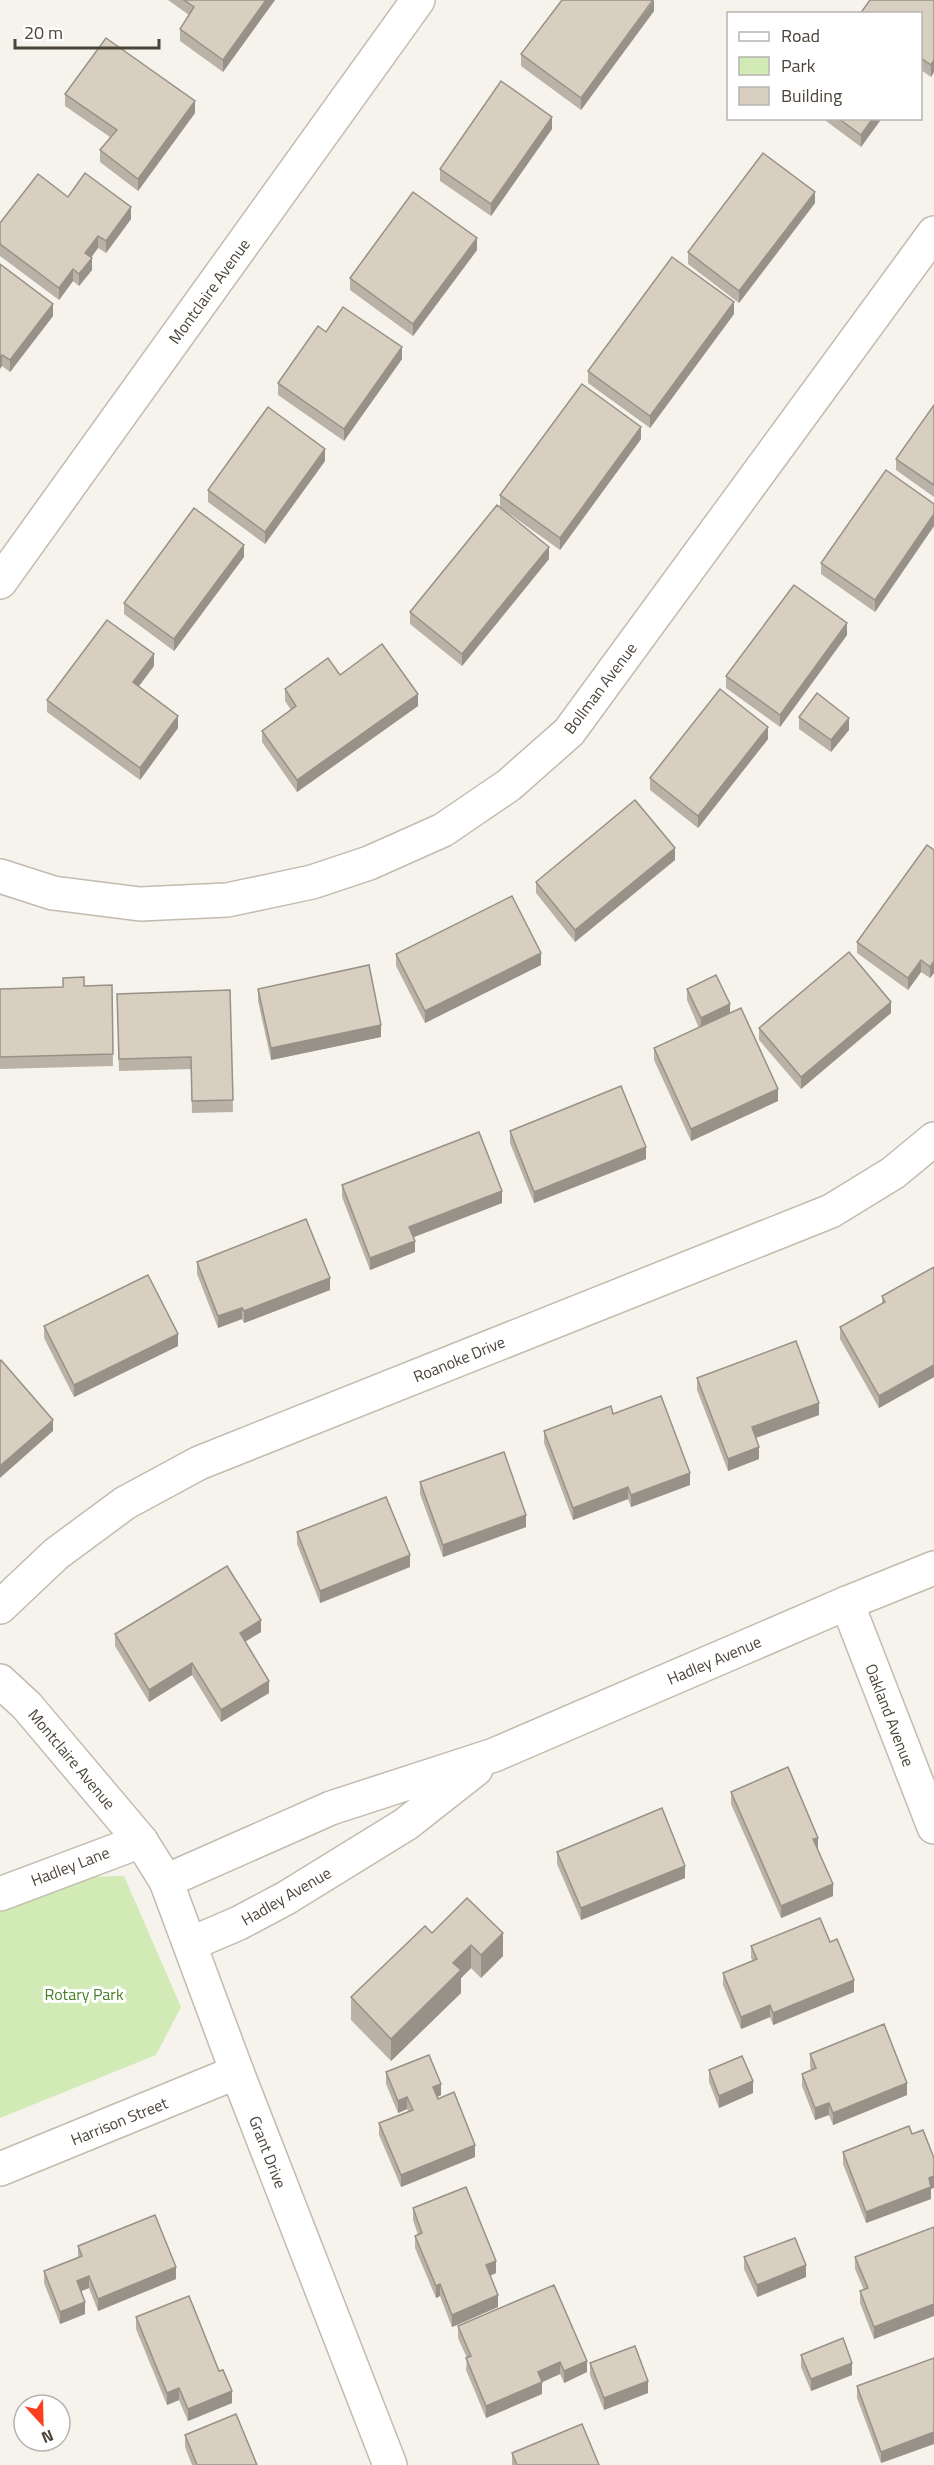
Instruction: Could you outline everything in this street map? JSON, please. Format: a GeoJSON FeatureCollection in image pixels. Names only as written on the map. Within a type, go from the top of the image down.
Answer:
{"type":"FeatureCollection","features":[{"type":"Feature","properties":{"kind":"street","name":"Montclaire Avenue"},"geometry":{"type":"LineString","coordinates":[[0,582],[418,0]]}},
{"type":"Feature","properties":{"kind":"street","name":"Bollman Avenue"},"geometry":{"type":"LineString","coordinates":[[0,876],[53,892],[140,904],[227,900],[312,882],[369,864],[443,830],[509,785],[569,732],[934,233]]}},
{"type":"Feature","properties":{"kind":"street","name":"Roanoke Drive"},"geometry":{"type":"LineString","coordinates":[[0,1607],[56,1554],[116,1509],[199,1462],[831,1211],[893,1173],[934,1139]]}},
{"type":"Feature","properties":{"kind":"street","name":"Hadley Avenue"},"geometry":{"type":"LineString","coordinates":[[166,1881],[331,1808],[494,1755],[847,1603],[934,1568]]}},
{"type":"Feature","properties":{"kind":"street","name":"Oakland Avenue"},"geometry":{"type":"LineString","coordinates":[[847,1603],[934,1827]]}},
{"type":"Feature","properties":{"kind":"street","name":"Montclaire Avenue"},"geometry":{"type":"LineString","coordinates":[[0,1681],[27,1706],[141,1841]]}},
{"type":"Feature","properties":{"kind":"street","name":"Hadley Avenue"},"geometry":{"type":"LineString","coordinates":[[190,1944],[239,1923],[286,1898],[396,1830],[494,1755]]}},
{"type":"Feature","properties":{"kind":"street","name":"Grant Drive"},"geometry":{"type":"LineString","coordinates":[[141,1841],[166,1881],[237,2072],[390,2465]]}},
{"type":"Feature","properties":{"kind":"street","name":"Hadley Lane"},"geometry":{"type":"LineString","coordinates":[[0,1894],[141,1841]]}},
{"type":"Feature","properties":{"kind":"street","name":"Harrison Street"},"geometry":{"type":"LineString","coordinates":[[0,2169],[237,2072]]}},
{"type":"Feature","properties":{"kind":"green space","name":"Rotary Park"},"geometry":{"type":"Polygon","coordinates":[[[124,1876],[181,2007],[156,2055],[0,2118],[0,1911],[86,1877],[124,1876]]]}},
{"type":"Feature","properties":{"kind":"building"},"geometry":{"type":"Polygon","coordinates":[[[184,0],[266,0],[223,60],[180,29],[194,7],[184,0]]]}},
{"type":"Feature","properties":{"kind":"building"},"geometry":{"type":"Polygon","coordinates":[[[562,0],[653,0],[581,98],[521,54],[562,0]]]}},
{"type":"Feature","properties":{"kind":"building"},"geometry":{"type":"Polygon","coordinates":[[[870,0],[934,0],[934,60],[931,65],[922,59],[922,12],[861,12],[870,0]]]}},
{"type":"Feature","properties":{"kind":"building"},"geometry":{"type":"Polygon","coordinates":[[[106,38],[195,101],[138,179],[100,150],[117,130],[65,94],[106,38]]]}},
{"type":"Feature","properties":{"kind":"building"},"geometry":{"type":"Polygon","coordinates":[[[501,81],[552,117],[491,204],[440,169],[501,81]]]}},
{"type":"Feature","properties":{"kind":"building"},"geometry":{"type":"Polygon","coordinates":[[[841,120],[872,120],[861,135],[841,120]]]}},
{"type":"Feature","properties":{"kind":"building"},"geometry":{"type":"Polygon","coordinates":[[[763,153],[815,192],[739,291],[688,252],[763,153]]]}},
{"type":"Feature","properties":{"kind":"building"},"geometry":{"type":"Polygon","coordinates":[[[85,173],[131,207],[106,241],[98,236],[85,253],[92,258],[79,274],[73,269],[59,288],[0,244],[0,223],[38,174],[68,197],[85,173]]]}},
{"type":"Feature","properties":{"kind":"building"},"geometry":{"type":"Polygon","coordinates":[[[413,192],[477,238],[413,324],[350,278],[413,192]]]}},
{"type":"Feature","properties":{"kind":"building"},"geometry":{"type":"Polygon","coordinates":[[[672,257],[734,302],[650,416],[588,371],[672,257]]]}},
{"type":"Feature","properties":{"kind":"building"},"geometry":{"type":"Polygon","coordinates":[[[0,264],[53,304],[10,360],[2,355],[0,357],[0,264]]]}},
{"type":"Feature","properties":{"kind":"building"},"geometry":{"type":"Polygon","coordinates":[[[343,307],[402,347],[344,429],[278,383],[318,326],[326,332],[343,307]]]}},
{"type":"Feature","properties":{"kind":"building"},"geometry":{"type":"Polygon","coordinates":[[[582,384],[641,427],[560,538],[500,495],[582,384]]]}},
{"type":"Feature","properties":{"kind":"building"},"geometry":{"type":"Polygon","coordinates":[[[934,405],[934,485],[896,459],[934,405]]]}},
{"type":"Feature","properties":{"kind":"building"},"geometry":{"type":"Polygon","coordinates":[[[268,407],[325,449],[265,532],[208,490],[268,407]]]}},
{"type":"Feature","properties":{"kind":"building"},"geometry":{"type":"Polygon","coordinates":[[[886,470],[934,504],[934,514],[875,600],[821,563],[886,470]]]}},
{"type":"Feature","properties":{"kind":"building"},"geometry":{"type":"Polygon","coordinates":[[[497,505],[549,547],[462,654],[410,612],[497,505]]]}},
{"type":"Feature","properties":{"kind":"building"},"geometry":{"type":"Polygon","coordinates":[[[194,508],[244,545],[174,639],[124,603],[194,508]]]}},
{"type":"Feature","properties":{"kind":"building"},"geometry":{"type":"Polygon","coordinates":[[[794,585],[847,623],[780,715],[726,676],[794,585]]]}},
{"type":"Feature","properties":{"kind":"building"},"geometry":{"type":"Polygon","coordinates":[[[107,620],[154,654],[133,682],[178,716],[140,768],[47,700],[107,620]]]}},
{"type":"Feature","properties":{"kind":"building"},"geometry":{"type":"Polygon","coordinates":[[[382,644],[418,694],[297,780],[262,731],[296,706],[285,689],[328,658],[340,675],[382,644]]]}},
{"type":"Feature","properties":{"kind":"building"},"geometry":{"type":"Polygon","coordinates":[[[720,689],[768,727],[698,816],[650,778],[720,689]]]}},
{"type":"Feature","properties":{"kind":"building"},"geometry":{"type":"Polygon","coordinates":[[[817,693],[849,718],[831,740],[799,717],[817,693]]]}},
{"type":"Feature","properties":{"kind":"building"},"geometry":{"type":"Polygon","coordinates":[[[635,800],[675,848],[575,930],[536,882],[635,800]]]}},
{"type":"Feature","properties":{"kind":"building"},"geometry":{"type":"Polygon","coordinates":[[[927,845],[934,850],[934,961],[930,967],[921,960],[908,978],[857,942],[927,845]]]}},
{"type":"Feature","properties":{"kind":"building"},"geometry":{"type":"Polygon","coordinates":[[[512,896],[541,953],[425,1011],[396,954],[512,896]]]}},
{"type":"Feature","properties":{"kind":"building"},"geometry":{"type":"Polygon","coordinates":[[[849,952],[891,1002],[801,1077],[759,1028],[849,952]]]}},
{"type":"Feature","properties":{"kind":"building"},"geometry":{"type":"Polygon","coordinates":[[[369,965],[381,1025],[271,1048],[258,989],[369,965]]]}},
{"type":"Feature","properties":{"kind":"building"},"geometry":{"type":"Polygon","coordinates":[[[716,975],[730,1004],[701,1018],[687,989],[716,975]]]}},
{"type":"Feature","properties":{"kind":"building"},"geometry":{"type":"Polygon","coordinates":[[[84,977],[84,986],[112,985],[113,1054],[0,1057],[0,989],[63,987],[63,978],[84,977]]]}},
{"type":"Feature","properties":{"kind":"building"},"geometry":{"type":"Polygon","coordinates":[[[230,990],[233,1100],[192,1101],[191,1057],[119,1059],[117,994],[230,990]]]}},
{"type":"Feature","properties":{"kind":"building"},"geometry":{"type":"Polygon","coordinates":[[[741,1008],[778,1089],[691,1129],[654,1048],[741,1008]]]}},
{"type":"Feature","properties":{"kind":"building"},"geometry":{"type":"Polygon","coordinates":[[[621,1086],[646,1147],[534,1192],[510,1131],[621,1086]]]}},
{"type":"Feature","properties":{"kind":"building"},"geometry":{"type":"Polygon","coordinates":[[[479,1132],[502,1191],[409,1227],[415,1241],[370,1258],[342,1185],[479,1132]]]}},
{"type":"Feature","properties":{"kind":"building"},"geometry":{"type":"Polygon","coordinates":[[[306,1219],[330,1278],[244,1311],[242,1308],[218,1316],[197,1262],[306,1219]]]}},
{"type":"Feature","properties":{"kind":"building"},"geometry":{"type":"Polygon","coordinates":[[[934,1267],[934,1365],[879,1396],[840,1327],[885,1302],[882,1296],[934,1267]]]}},
{"type":"Feature","properties":{"kind":"building"},"geometry":{"type":"Polygon","coordinates":[[[148,1275],[178,1334],[74,1385],[44,1326],[148,1275]]]}},
{"type":"Feature","properties":{"kind":"building"},"geometry":{"type":"Polygon","coordinates":[[[796,1341],[819,1403],[752,1427],[759,1447],[728,1459],[697,1378],[796,1341]]]}},
{"type":"Feature","properties":{"kind":"building"},"geometry":{"type":"Polygon","coordinates":[[[0,1361],[53,1420],[0,1466],[0,1361]]]}},
{"type":"Feature","properties":{"kind":"building"},"geometry":{"type":"Polygon","coordinates":[[[661,1396],[690,1473],[631,1495],[628,1487],[573,1508],[544,1431],[611,1406],[613,1414],[661,1396]]]}},
{"type":"Feature","properties":{"kind":"building"},"geometry":{"type":"Polygon","coordinates":[[[504,1452],[526,1515],[443,1545],[420,1482],[504,1452]]]}},
{"type":"Feature","properties":{"kind":"building"},"geometry":{"type":"Polygon","coordinates":[[[386,1497],[410,1555],[320,1591],[297,1532],[386,1497]]]}},
{"type":"Feature","properties":{"kind":"building"},"geometry":{"type":"Polygon","coordinates":[[[227,1566],[261,1620],[240,1633],[269,1681],[221,1710],[192,1663],[149,1690],[115,1634],[227,1566]]]}},
{"type":"Feature","properties":{"kind":"building"},"geometry":{"type":"Polygon","coordinates":[[[788,1767],[818,1838],[813,1839],[833,1884],[781,1906],[731,1792],[788,1767]]]}},
{"type":"Feature","properties":{"kind":"building"},"geometry":{"type":"Polygon","coordinates":[[[662,1808],[685,1866],[581,1908],[557,1852],[662,1808]]]}},
{"type":"Feature","properties":{"kind":"building"},"geometry":{"type":"Polygon","coordinates":[[[467,1898],[503,1933],[481,1955],[471,1945],[453,1963],[461,1970],[391,2039],[351,1997],[425,1926],[432,1933],[467,1898]]]}},
{"type":"Feature","properties":{"kind":"building"},"geometry":{"type":"Polygon","coordinates":[[[820,1918],[830,1942],[837,1939],[854,1980],[773,2013],[770,2005],[741,2017],[723,1973],[757,1959],[751,1946],[820,1918]]]}},
{"type":"Feature","properties":{"kind":"building"},"geometry":{"type":"Polygon","coordinates":[[[884,2024],[907,2083],[833,2113],[829,2103],[815,2108],[802,2074],[816,2068],[810,2054],[884,2024]]]}},
{"type":"Feature","properties":{"kind":"building"},"geometry":{"type":"Polygon","coordinates":[[[429,2055],[441,2084],[433,2087],[438,2099],[454,2092],[475,2145],[401,2175],[379,2123],[413,2110],[407,2097],[398,2101],[386,2072],[429,2055]]]}},
{"type":"Feature","properties":{"kind":"building"},"geometry":{"type":"Polygon","coordinates":[[[742,2056],[753,2081],[719,2096],[709,2070],[742,2056]]]}},
{"type":"Feature","properties":{"kind":"building"},"geometry":{"type":"Polygon","coordinates":[[[909,2126],[912,2134],[923,2130],[934,2158],[934,2176],[929,2178],[931,2187],[866,2212],[843,2152],[909,2126]]]}},
{"type":"Feature","properties":{"kind":"building"},"geometry":{"type":"Polygon","coordinates":[[[466,2187],[496,2261],[486,2265],[498,2295],[452,2315],[440,2284],[436,2286],[415,2236],[422,2233],[413,2208],[466,2187]]]}},
{"type":"Feature","properties":{"kind":"building"},"geometry":{"type":"Polygon","coordinates":[[[155,2215],[176,2267],[98,2299],[89,2276],[77,2281],[85,2302],[60,2312],[44,2271],[82,2256],[78,2246],[155,2215]]]}},
{"type":"Feature","properties":{"kind":"building"},"geometry":{"type":"Polygon","coordinates":[[[934,2227],[934,2304],[874,2327],[860,2291],[868,2288],[855,2257],[934,2227]]]}},
{"type":"Feature","properties":{"kind":"building"},"geometry":{"type":"Polygon","coordinates":[[[795,2238],[806,2265],[757,2285],[744,2257],[795,2238]]]}},
{"type":"Feature","properties":{"kind":"building"},"geometry":{"type":"Polygon","coordinates":[[[554,2285],[587,2361],[564,2371],[560,2362],[538,2372],[542,2382],[486,2406],[466,2358],[471,2356],[458,2326],[554,2285]]]}},
{"type":"Feature","properties":{"kind":"building"},"geometry":{"type":"Polygon","coordinates":[[[189,2296],[219,2371],[223,2370],[232,2391],[188,2409],[179,2388],[167,2393],[136,2317],[189,2296]]]}},
{"type":"Feature","properties":{"kind":"building"},"geometry":{"type":"Polygon","coordinates":[[[843,2338],[852,2363],[811,2379],[801,2355],[843,2338]]]}},
{"type":"Feature","properties":{"kind":"building"},"geometry":{"type":"Polygon","coordinates":[[[635,2346],[648,2381],[604,2398],[590,2363],[635,2346]]]}},
{"type":"Feature","properties":{"kind":"building"},"geometry":{"type":"Polygon","coordinates":[[[934,2358],[934,2432],[881,2452],[857,2386],[934,2358]]]}},
{"type":"Feature","properties":{"kind":"building"},"geometry":{"type":"Polygon","coordinates":[[[236,2414],[257,2465],[197,2465],[185,2435],[236,2414]]]}},
{"type":"Feature","properties":{"kind":"building"},"geometry":{"type":"Polygon","coordinates":[[[582,2424],[599,2465],[517,2465],[512,2453],[582,2424]]]}}]}
